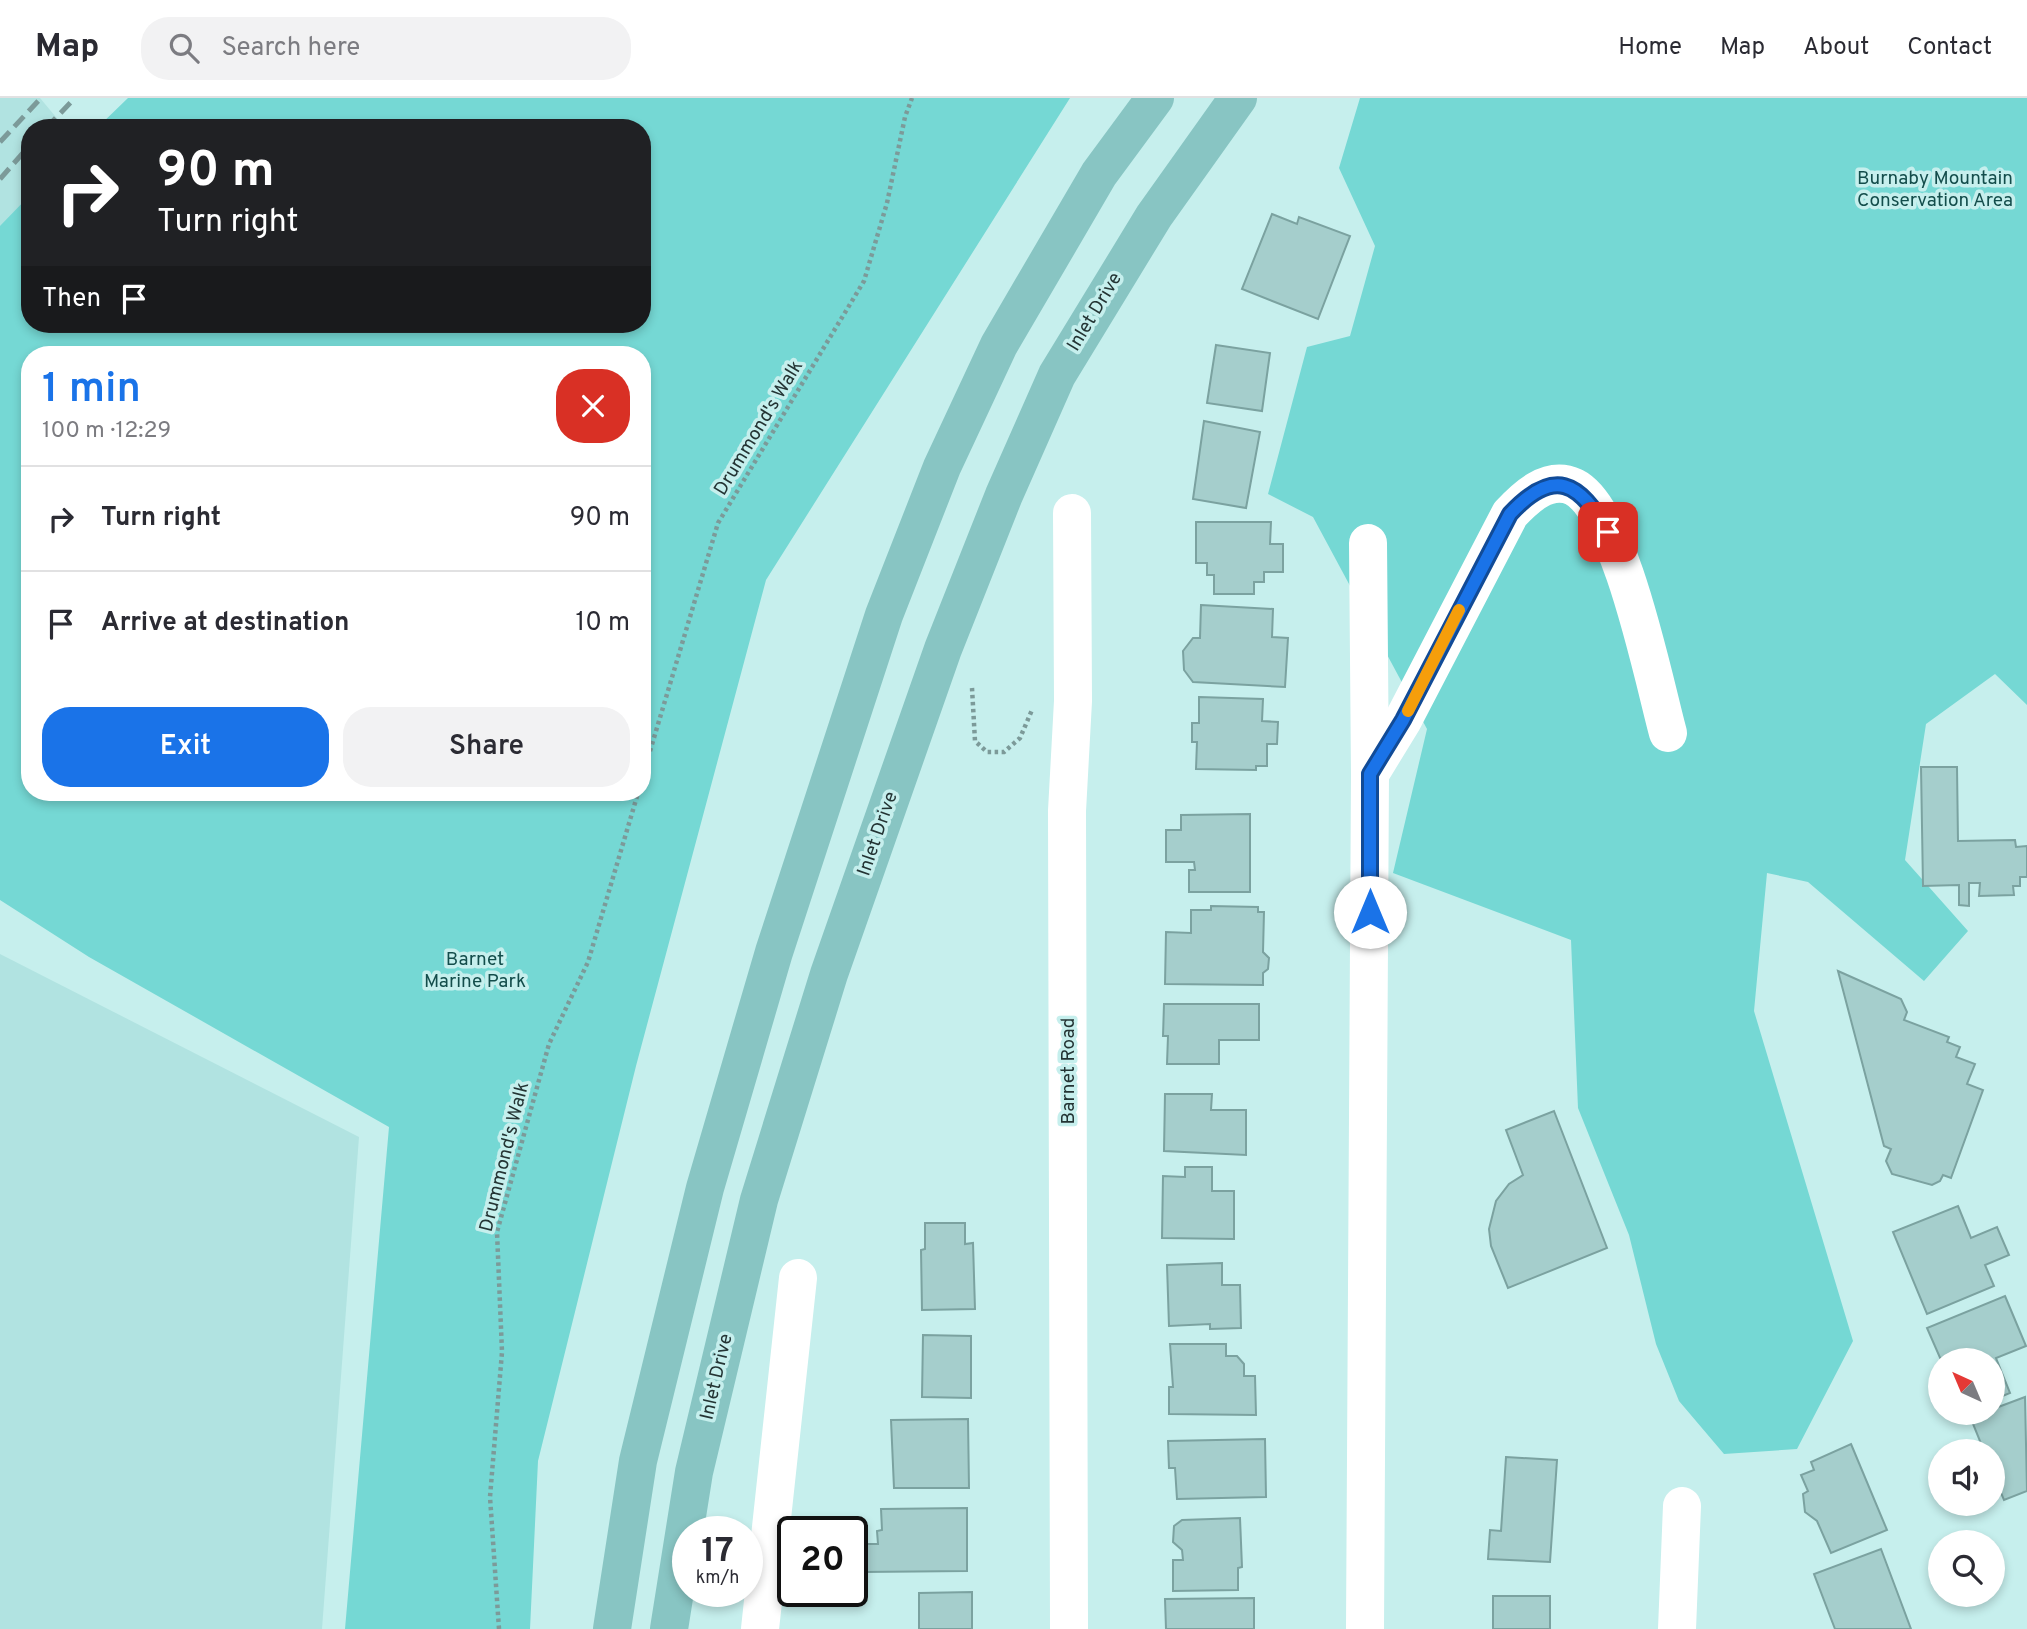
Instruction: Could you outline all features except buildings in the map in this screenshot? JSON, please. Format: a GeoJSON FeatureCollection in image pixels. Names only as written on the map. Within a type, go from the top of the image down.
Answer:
{"type":"FeatureCollection","features":[{"type":"Feature","properties":{"kind":"main road"},"geometry":{"type":"LineString","coordinates":[[612,1629],[638,1461],[705,1188],[774,952],[884,615],[942,467],[999,345],[1099,174],[1155,98]]}},
{"type":"Feature","properties":{"kind":"main road","name":"Inlet Drive"},"geometry":{"type":"LineString","coordinates":[[669,1629],[694,1472],[759,1200],[829,974],[943,649],[1004,495],[1057,375],[1154,216],[1238,98]]}},
{"type":"Feature","properties":{"kind":"street"},"geometry":{"type":"LineString","coordinates":[[1370,774],[1403,720],[1510,514],[1528,495],[1549,485],[1573,487],[1591,502],[1608,532],[1622,565],[1668,733]]}},
{"type":"Feature","properties":{"kind":"street","name":"Barnet Road"},"geometry":{"type":"LineString","coordinates":[[1069,1629],[1068,811],[1073,701],[1072,513]]}},
{"type":"Feature","properties":{"kind":"street"},"geometry":{"type":"LineString","coordinates":[[1365,1629],[1370,774],[1368,543]]}},
{"type":"Feature","properties":{"kind":"street"},"geometry":{"type":"LineString","coordinates":[[760,1629],[798,1278]]}},
{"type":"Feature","properties":{"kind":"street"},"geometry":{"type":"LineString","coordinates":[[1677,1629],[1682,1506]]}},
{"type":"Feature","properties":{"kind":"path","name":"Drummond's Walk"},"geometry":{"type":"LineString","coordinates":[[651,748],[718,523],[864,281],[887,203],[905,117],[912,98]]}},
{"type":"Feature","properties":{"kind":"path"},"geometry":{"type":"LineString","coordinates":[[943,649],[972,683],[975,741],[987,752],[1004,752],[1020,738],[1034,703],[1050,699],[1073,701]]}},
{"type":"Feature","properties":{"kind":"path","name":"Drummond's Walk"},"geometry":{"type":"LineString","coordinates":[[499,1629],[490,1497],[502,1352],[497,1232],[549,1044],[588,962],[636,801]]}},
{"type":"Feature","properties":{"kind":"shaded area"},"geometry":{"type":"Polygon","coordinates":[[[0,98],[40,98],[58,119],[21,119],[21,333],[30,333],[30,346],[21,346],[21,401],[0,507],[0,98]]]}},
{"type":"Feature","properties":{"kind":"shaded area"},"geometry":{"type":"Polygon","coordinates":[[[0,954],[359,1137],[322,1629],[0,1629],[0,954]]]}},
{"type":"Feature","properties":{"kind":"green space","name":"Barnet Marine Park"},"geometry":{"type":"Polygon","coordinates":[[[128,98],[1070,98],[766,580],[636,1066],[538,1461],[530,1629],[345,1629],[389,1127],[89,957],[0,900],[0,226],[21,204],[21,333],[651,333],[651,119],[106,119],[128,98]]]}},
{"type":"Feature","properties":{"kind":"green space","name":"Burnaby Mountain Conservation Area"},"geometry":{"type":"Polygon","coordinates":[[[1360,98],[2027,98],[2027,705],[1995,674],[1926,724],[1905,860],[1968,931],[1924,981],[1808,882],[1767,873],[1754,1011],[1853,1341],[1797,1449],[1724,1454],[1679,1401],[1656,1344],[1629,1235],[1578,1108],[1571,940],[1393,873],[1427,729],[1313,517],[1268,494],[1307,347],[1350,336],[1375,246],[1339,168],[1360,98]]]}},
{"type":"Feature","properties":{"kind":"railway"},"geometry":{"type":"LineString","coordinates":[[21,119],[41,98]]}},
{"type":"Feature","properties":{"kind":"railway"},"geometry":{"type":"LineString","coordinates":[[55,119],[75,98]]}},
{"type":"Feature","properties":{"kind":"railway"},"geometry":{"type":"LineString","coordinates":[[0,142],[21,119]]}},
{"type":"Feature","properties":{"kind":"railway"},"geometry":{"type":"LineString","coordinates":[[0,179],[21,155]]}},
{"type":"Feature","properties":{"kind":"slow traffic"},"geometry":{"type":"LineString","coordinates":[[1408,711],[1459,610]]}},
{"type":"Feature","properties":{"kind":"route"},"geometry":{"type":"LineString","coordinates":[[1370,912],[1370,774],[1403,720],[1494,540],[1510,514],[1528,495],[1549,485],[1573,487],[1591,502],[1608,532]]}}]}
